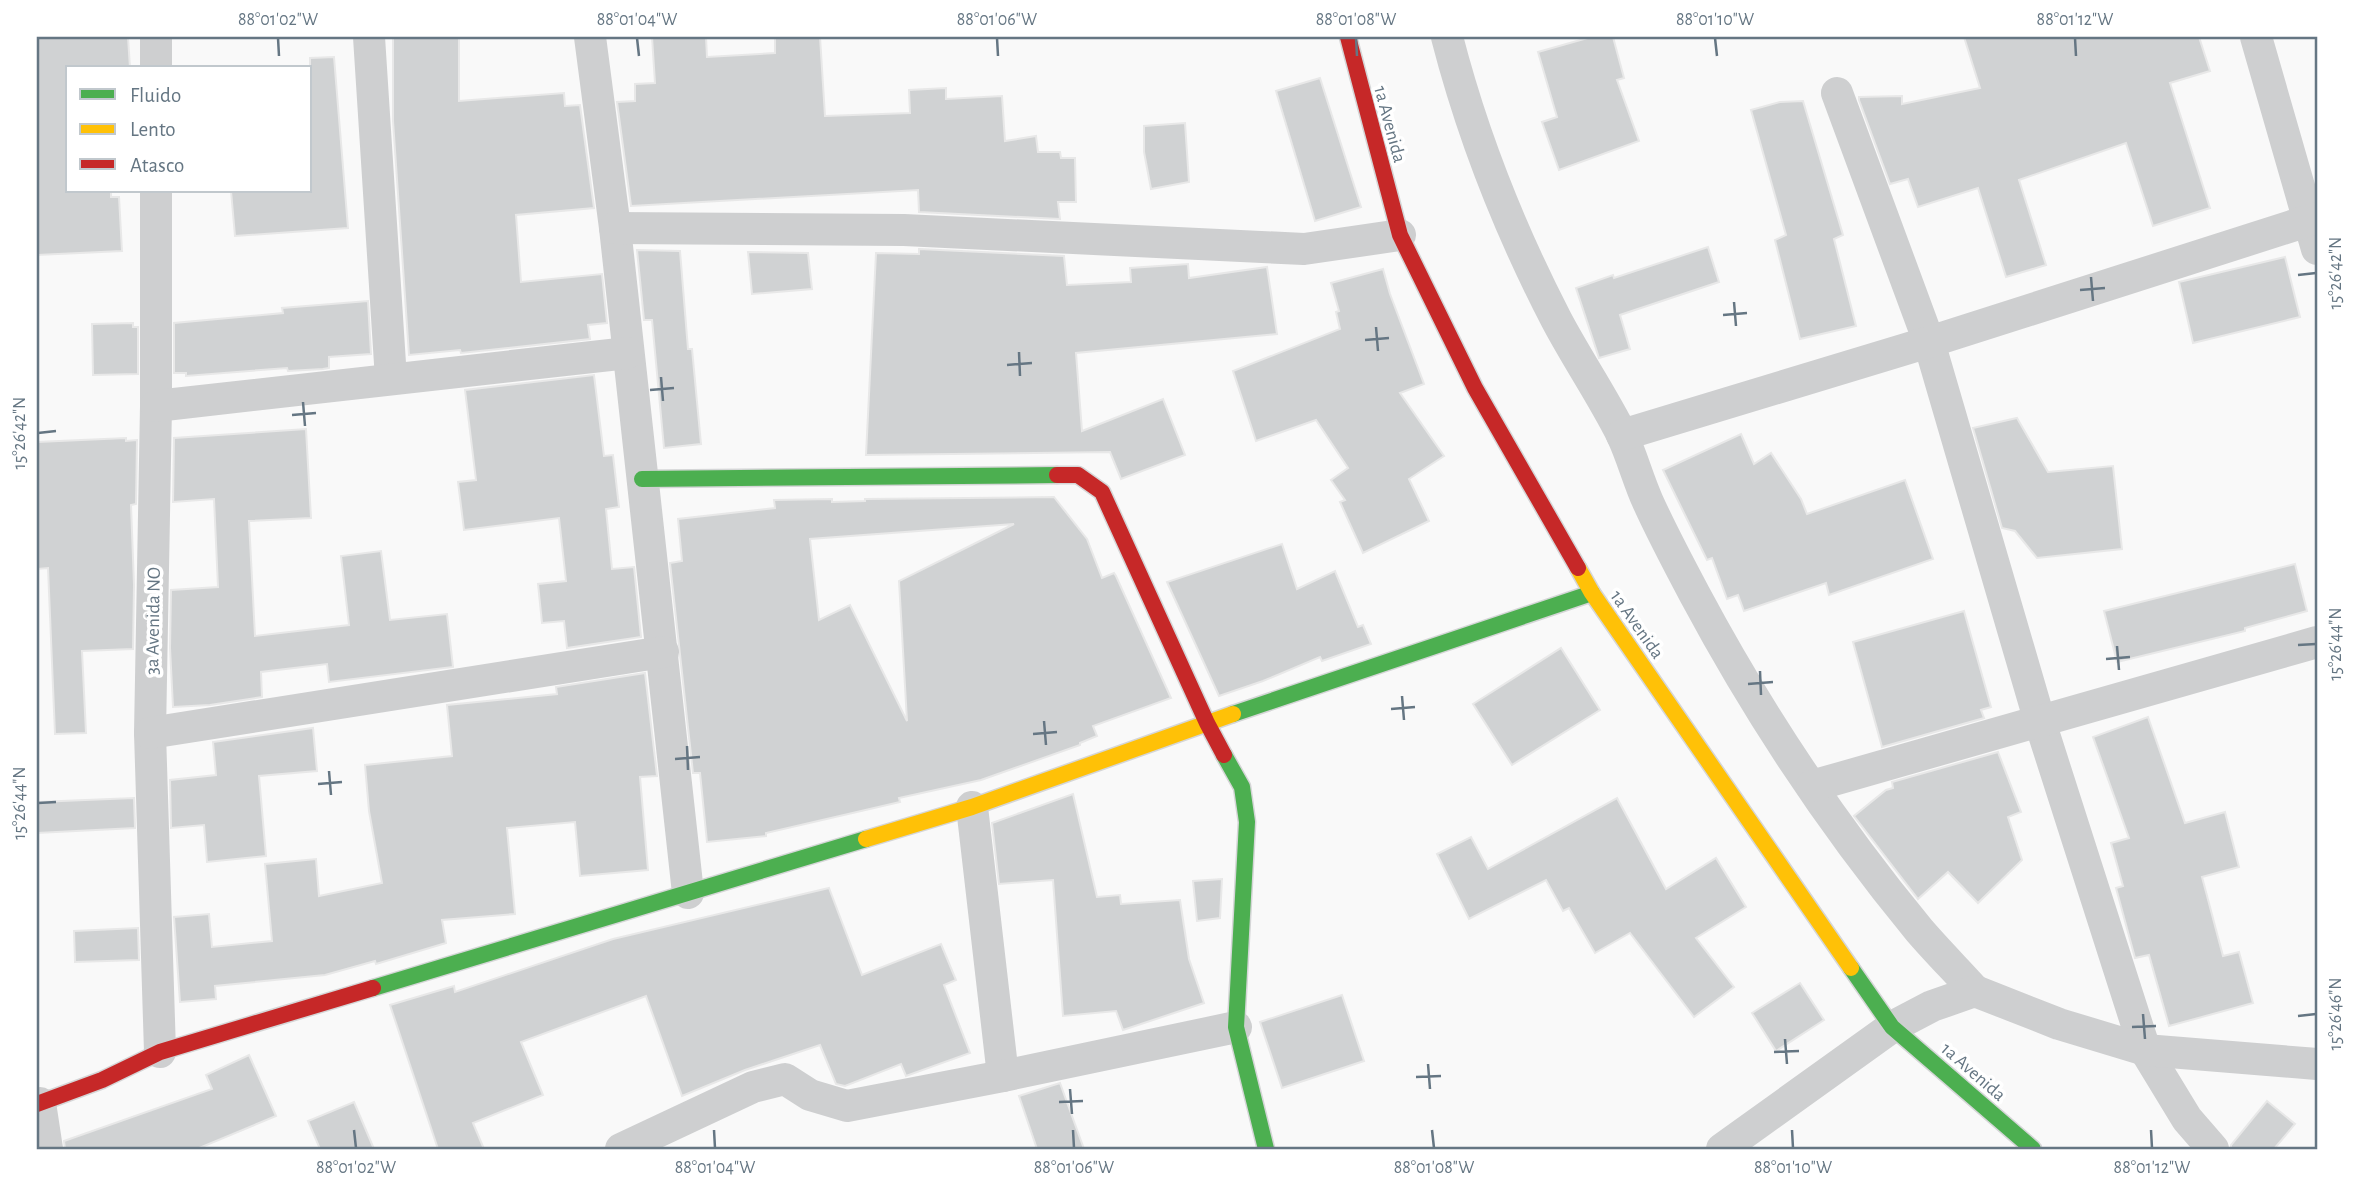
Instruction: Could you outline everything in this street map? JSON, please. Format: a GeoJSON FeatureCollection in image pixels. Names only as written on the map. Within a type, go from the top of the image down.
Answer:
{"type":"FeatureCollection","features":[{"type":"Feature","properties":{"kind":"street"},"geometry":{"type":"LineString","coordinates":[[156,37],[156,66]]}},
{"type":"Feature","properties":{"kind":"street"},"geometry":{"type":"LineString","coordinates":[[369,37],[391,379]]}},
{"type":"Feature","properties":{"kind":"street"},"geometry":{"type":"LineString","coordinates":[[590,37],[615,228],[688,893]]}},
{"type":"Feature","properties":{"kind":"street","name":"1a Avenida"},"geometry":{"type":"LineString","coordinates":[[1348,37],[1400,235],[1475,388],[1592,593],[1892,1027],[2033,1149]]}},
{"type":"Feature","properties":{"kind":"street"},"geometry":{"type":"LineString","coordinates":[[1447,37],[1474,126],[1531,268],[1582,368],[1622,435],[1648,502],[1696,596],[1738,670],[1812,786],[1854,846],[1920,931],[1975,991],[2059,1024],[2145,1050],[2317,1064]]}},
{"type":"Feature","properties":{"kind":"street"},"geometry":{"type":"LineString","coordinates":[[1622,435],[1928,342],[2314,230],[2256,37]]}},
{"type":"Feature","properties":{"kind":"street"},"geometry":{"type":"LineString","coordinates":[[1837,93],[1928,342],[2040,722],[2145,1050],[2187,1119],[2213,1149]]}},
{"type":"Feature","properties":{"kind":"street","name":"3a Avenida NO"},"geometry":{"type":"LineString","coordinates":[[156,192],[156,406],[150,733],[160,1052]]}},
{"type":"Feature","properties":{"kind":"street"},"geometry":{"type":"LineString","coordinates":[[615,228],[904,230],[1304,249],[1400,235]]}},
{"type":"Feature","properties":{"kind":"street"},"geometry":{"type":"LineString","coordinates":[[156,406],[628,353]]}},
{"type":"Feature","properties":{"kind":"street"},"geometry":{"type":"LineString","coordinates":[[642,478],[1078,475],[1102,492],[1207,723],[1242,787],[1247,822],[1236,1027],[1266,1149]]}},
{"type":"Feature","properties":{"kind":"street"},"geometry":{"type":"LineString","coordinates":[[47,1149],[38,1104],[102,1080],[160,1052],[972,807],[1207,723],[1592,593]]}},
{"type":"Feature","properties":{"kind":"street"},"geometry":{"type":"LineString","coordinates":[[1812,786],[2317,642]]}},
{"type":"Feature","properties":{"kind":"street"},"geometry":{"type":"LineString","coordinates":[[150,733],[663,652]]}},
{"type":"Feature","properties":{"kind":"street"},"geometry":{"type":"LineString","coordinates":[[972,807],[1003,1076]]}},
{"type":"Feature","properties":{"kind":"street"},"geometry":{"type":"LineString","coordinates":[[1722,1149],[1892,1027],[1932,1006],[1975,991]]}},
{"type":"Feature","properties":{"kind":"street"},"geometry":{"type":"LineString","coordinates":[[621,1149],[754,1087],[785,1079],[810,1095],[847,1106],[1236,1027]]}},
{"type":"Feature","properties":{"kind":"building"},"geometry":{"type":"Polygon","coordinates":[[[37,37],[128,37],[130,66],[66,66],[66,192],[111,192],[111,197],[119,197],[122,251],[37,255],[37,37]]]}},
{"type":"Feature","properties":{"kind":"building"},"geometry":{"type":"Polygon","coordinates":[[[393,37],[459,37],[459,101],[564,93],[565,106],[580,105],[594,208],[516,215],[521,282],[602,274],[607,323],[588,325],[590,339],[461,353],[460,350],[409,355],[393,121],[393,37]]]}},
{"type":"Feature","properties":{"kind":"building"},"geometry":{"type":"Polygon","coordinates":[[[652,37],[706,37],[707,57],[775,53],[775,37],[820,37],[825,116],[910,113],[909,90],[946,88],[946,99],[1002,96],[1005,141],[1036,136],[1038,152],[1060,152],[1061,158],[1075,158],[1076,202],[1058,202],[1060,219],[919,212],[918,190],[631,206],[617,102],[635,101],[635,84],[655,83],[652,37]]]}},
{"type":"Feature","properties":{"kind":"building"},"geometry":{"type":"Polygon","coordinates":[[[1591,37],[1613,37],[1624,78],[1617,80],[1639,141],[1559,170],[1542,122],[1557,117],[1538,52],[1591,37]]]}},
{"type":"Feature","properties":{"kind":"building"},"geometry":{"type":"Polygon","coordinates":[[[1964,37],[2199,37],[2210,71],[2170,83],[2210,208],[2153,226],[2126,143],[2019,180],[2046,265],[2006,277],[1978,188],[1918,207],[1908,179],[1890,184],[1859,100],[1859,97],[1902,96],[1902,104],[1980,88],[1964,37]]]}},
{"type":"Feature","properties":{"kind":"building"},"geometry":{"type":"Polygon","coordinates":[[[334,57],[348,228],[235,236],[231,192],[312,192],[310,58],[334,57]]]}},
{"type":"Feature","properties":{"kind":"building"},"geometry":{"type":"Polygon","coordinates":[[[1320,78],[1361,207],[1315,221],[1276,91],[1320,78]]]}},
{"type":"Feature","properties":{"kind":"building"},"geometry":{"type":"Polygon","coordinates":[[[1803,101],[1843,235],[1834,239],[1856,326],[1800,339],[1775,240],[1786,235],[1751,110],[1780,102],[1803,101]]]}},
{"type":"Feature","properties":{"kind":"building"},"geometry":{"type":"Polygon","coordinates":[[[1185,123],[1189,182],[1151,189],[1144,152],[1144,126],[1185,123]]]}},
{"type":"Feature","properties":{"kind":"building"},"geometry":{"type":"Polygon","coordinates":[[[1708,247],[1719,282],[1620,315],[1630,349],[1599,358],[1576,288],[1708,247]]]}},
{"type":"Feature","properties":{"kind":"building"},"geometry":{"type":"Polygon","coordinates":[[[919,249],[1064,256],[1067,285],[1131,282],[1130,268],[1188,264],[1189,278],[1267,267],[1277,334],[1076,353],[1082,431],[1163,399],[1185,455],[1121,479],[1110,452],[866,455],[876,253],[919,254],[919,249]]]}},
{"type":"Feature","properties":{"kind":"building"},"geometry":{"type":"Polygon","coordinates":[[[637,250],[680,251],[688,349],[692,349],[701,444],[664,448],[652,320],[644,320],[637,250]]]}},
{"type":"Feature","properties":{"kind":"building"},"geometry":{"type":"Polygon","coordinates":[[[748,252],[808,253],[812,289],[752,294],[748,252]]]}},
{"type":"Feature","properties":{"kind":"building"},"geometry":{"type":"Polygon","coordinates":[[[2285,257],[2300,317],[2193,343],[2179,282],[2285,257]]]}},
{"type":"Feature","properties":{"kind":"building"},"geometry":{"type":"Polygon","coordinates":[[[1383,269],[1424,384],[1400,393],[1444,456],[1409,479],[1429,521],[1363,553],[1340,502],[1345,500],[1331,480],[1348,468],[1316,420],[1256,441],[1233,371],[1340,329],[1336,312],[1339,311],[1331,283],[1383,269]]]}},
{"type":"Feature","properties":{"kind":"building"},"geometry":{"type":"Polygon","coordinates":[[[368,301],[371,354],[329,357],[329,368],[323,369],[288,371],[287,368],[186,376],[186,373],[174,373],[174,323],[283,313],[282,308],[368,301]]]}},
{"type":"Feature","properties":{"kind":"building"},"geometry":{"type":"Polygon","coordinates":[[[133,323],[133,327],[138,327],[138,374],[93,375],[92,324],[133,323]]]}},
{"type":"Feature","properties":{"kind":"building"},"geometry":{"type":"Polygon","coordinates":[[[594,375],[604,456],[613,455],[619,507],[606,509],[612,569],[634,567],[641,637],[567,648],[564,621],[542,623],[538,584],[566,581],[559,518],[464,530],[458,482],[476,480],[465,390],[594,375]]]}},
{"type":"Feature","properties":{"kind":"building"},"geometry":{"type":"Polygon","coordinates":[[[2017,418],[2048,472],[2113,466],[2122,549],[2037,558],[2015,531],[2002,528],[1973,428],[2017,418]]]}},
{"type":"Feature","properties":{"kind":"building"},"geometry":{"type":"Polygon","coordinates":[[[306,429],[311,518],[249,521],[255,636],[349,625],[341,556],[381,551],[390,620],[447,614],[453,667],[329,682],[327,664],[261,672],[262,697],[210,705],[173,707],[171,590],[218,587],[214,499],[173,502],[174,438],[306,429]]]}},
{"type":"Feature","properties":{"kind":"building"},"geometry":{"type":"Polygon","coordinates":[[[1741,434],[1754,464],[1771,453],[1801,499],[1807,514],[1905,480],[1933,559],[1829,595],[1826,583],[1744,611],[1738,595],[1727,599],[1712,558],[1707,560],[1663,470],[1741,434]]]}},
{"type":"Feature","properties":{"kind":"building"},"geometry":{"type":"Polygon","coordinates":[[[126,438],[126,441],[137,440],[136,504],[131,505],[133,649],[82,651],[86,733],[55,734],[48,568],[37,569],[37,442],[126,438]]]}},
{"type":"Feature","properties":{"kind":"building"},"geometry":{"type":"Polygon","coordinates":[[[1054,497],[1087,539],[1102,578],[1114,573],[1116,576],[1171,698],[1093,726],[1097,736],[1080,745],[981,780],[899,798],[900,802],[766,833],[766,836],[707,842],[700,773],[693,773],[670,563],[682,561],[678,519],[775,508],[774,500],[832,499],[832,502],[865,499],[1054,497]],[[1014,524],[810,539],[819,620],[850,605],[907,721],[899,581],[1014,524]]]}},
{"type":"Feature","properties":{"kind":"building"},"geometry":{"type":"Polygon","coordinates":[[[1282,544],[1297,589],[1335,571],[1358,627],[1363,625],[1371,644],[1322,661],[1320,657],[1219,696],[1167,582],[1282,544]]]}},
{"type":"Feature","properties":{"kind":"building"},"geometry":{"type":"Polygon","coordinates":[[[2295,564],[2307,611],[2245,628],[2245,631],[2117,662],[2104,611],[2295,564]]]}},
{"type":"Feature","properties":{"kind":"building"},"geometry":{"type":"Polygon","coordinates":[[[1964,611],[1991,707],[1981,710],[1984,718],[1882,747],[1853,642],[1964,611]]]}},
{"type":"Feature","properties":{"kind":"building"},"geometry":{"type":"Polygon","coordinates":[[[1561,648],[1600,710],[1512,765],[1473,704],[1561,648]]]}},
{"type":"Feature","properties":{"kind":"building"},"geometry":{"type":"Polygon","coordinates":[[[645,673],[657,776],[640,777],[648,870],[580,876],[575,822],[507,828],[515,914],[442,920],[446,943],[376,964],[375,961],[325,975],[215,986],[216,999],[180,1002],[174,917],[209,914],[212,947],[272,941],[265,864],[316,859],[319,896],[382,883],[369,811],[365,765],[452,756],[447,705],[557,694],[556,687],[645,673]]]}},
{"type":"Feature","properties":{"kind":"building"},"geometry":{"type":"Polygon","coordinates":[[[2148,717],[2185,823],[2225,812],[2239,867],[2202,877],[2223,956],[2239,952],[2253,1003],[2169,1026],[2149,955],[2135,958],[2116,888],[2123,886],[2111,843],[2129,838],[2093,737],[2148,717]]]}},
{"type":"Feature","properties":{"kind":"building"},"geometry":{"type":"Polygon","coordinates":[[[313,728],[317,771],[259,776],[266,856],[207,862],[204,825],[171,828],[170,780],[216,775],[213,742],[313,728]]]}},
{"type":"Feature","properties":{"kind":"building"},"geometry":{"type":"Polygon","coordinates":[[[1998,752],[2021,812],[2008,817],[2022,860],[1978,903],[1948,872],[1918,899],[1854,816],[1886,790],[1893,788],[1892,782],[1998,752]]]}},
{"type":"Feature","properties":{"kind":"building"},"geometry":{"type":"Polygon","coordinates":[[[1073,794],[1097,897],[1120,895],[1121,904],[1180,900],[1189,959],[1204,1003],[1123,1030],[1116,1011],[1063,1016],[1053,880],[999,884],[992,823],[1073,794]]]}},
{"type":"Feature","properties":{"kind":"building"},"geometry":{"type":"Polygon","coordinates":[[[134,798],[135,828],[37,833],[37,802],[134,798]]]}},
{"type":"Feature","properties":{"kind":"building"},"geometry":{"type":"Polygon","coordinates":[[[1617,798],[1666,889],[1716,858],[1746,907],[1696,938],[1734,987],[1694,1017],[1630,933],[1595,953],[1569,908],[1563,911],[1546,880],[1469,919],[1437,854],[1471,837],[1488,869],[1617,798]]]}},
{"type":"Feature","properties":{"kind":"building"},"geometry":{"type":"Polygon","coordinates":[[[1222,879],[1220,918],[1197,921],[1193,881],[1222,879]]]}},
{"type":"Feature","properties":{"kind":"building"},"geometry":{"type":"Polygon","coordinates":[[[829,888],[862,975],[941,944],[956,980],[944,985],[970,1053],[906,1076],[901,1064],[845,1086],[836,1084],[820,1045],[745,1070],[682,1096],[646,996],[521,1042],[543,1095],[473,1123],[484,1149],[438,1149],[390,1005],[454,986],[455,992],[613,939],[829,888]]]}},
{"type":"Feature","properties":{"kind":"building"},"geometry":{"type":"Polygon","coordinates":[[[138,928],[139,960],[75,962],[74,931],[138,928]]]}},
{"type":"Feature","properties":{"kind":"building"},"geometry":{"type":"Polygon","coordinates":[[[1800,983],[1824,1020],[1776,1051],[1752,1013],[1800,983]]]}},
{"type":"Feature","properties":{"kind":"building"},"geometry":{"type":"Polygon","coordinates":[[[1342,995],[1364,1061],[1282,1088],[1260,1022],[1342,995]]]}},
{"type":"Feature","properties":{"kind":"building"},"geometry":{"type":"Polygon","coordinates":[[[249,1055],[276,1116],[197,1149],[65,1149],[64,1141],[212,1089],[206,1075],[249,1055]]]}},
{"type":"Feature","properties":{"kind":"building"},"geometry":{"type":"Polygon","coordinates":[[[1060,1083],[1084,1149],[1037,1149],[1019,1096],[1060,1083]]]}},
{"type":"Feature","properties":{"kind":"building"},"geometry":{"type":"Polygon","coordinates":[[[2267,1101],[2295,1124],[2274,1149],[2231,1149],[2231,1145],[2267,1101]]]}},
{"type":"Feature","properties":{"kind":"building"},"geometry":{"type":"Polygon","coordinates":[[[354,1102],[374,1149],[320,1149],[308,1121],[354,1102]]]}},
{"type":"Feature","properties":{"kind":"traffic: fast"},"geometry":{"type":"LineString","coordinates":[[642,479],[1057,475]]}},
{"type":"Feature","properties":{"kind":"traffic: fast"},"geometry":{"type":"LineString","coordinates":[[1233,714],[1592,593]]}},
{"type":"Feature","properties":{"kind":"traffic: fast"},"geometry":{"type":"LineString","coordinates":[[1224,755],[1242,787],[1247,822],[1236,1027],[1266,1149]]}},
{"type":"Feature","properties":{"kind":"traffic: fast"},"geometry":{"type":"LineString","coordinates":[[373,988],[866,839]]}},
{"type":"Feature","properties":{"kind":"traffic: fast"},"geometry":{"type":"LineString","coordinates":[[1851,968],[1892,1027],[2033,1149]]}},
{"type":"Feature","properties":{"kind":"traffic: slow"},"geometry":{"type":"LineString","coordinates":[[1578,568],[1592,593],[1851,968]]}},
{"type":"Feature","properties":{"kind":"traffic: slow"},"geometry":{"type":"LineString","coordinates":[[866,839],[972,807],[1233,714]]}},
{"type":"Feature","properties":{"kind":"traffic: jam"},"geometry":{"type":"LineString","coordinates":[[1348,37],[1400,235],[1475,388],[1578,568]]}},
{"type":"Feature","properties":{"kind":"traffic: jam"},"geometry":{"type":"LineString","coordinates":[[1057,475],[1078,475],[1102,492],[1224,755]]}},
{"type":"Feature","properties":{"kind":"traffic: jam"},"geometry":{"type":"LineString","coordinates":[[37,1104],[102,1080],[160,1052],[373,988]]}}]}
